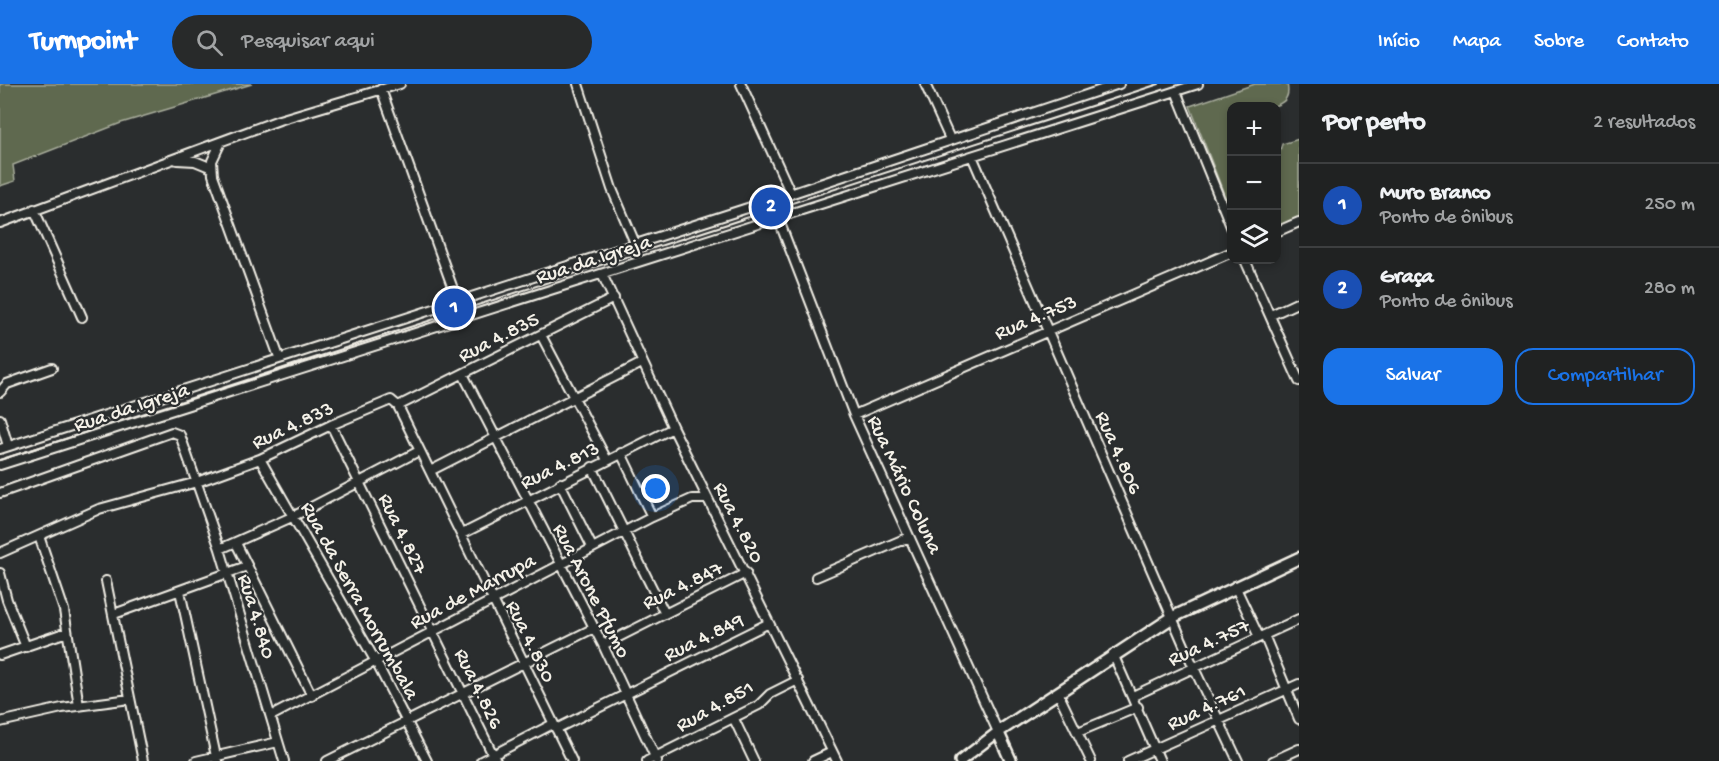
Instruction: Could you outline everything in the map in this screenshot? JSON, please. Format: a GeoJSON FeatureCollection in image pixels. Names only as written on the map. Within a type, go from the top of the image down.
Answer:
{"type":"FeatureCollection","features":[{"type":"Feature","properties":{"kind":"main road"},"geometry":{"type":"LineString","coordinates":[[999,732],[1113,654],[1173,617],[1235,586],[1298,560]]}},
{"type":"Feature","properties":{"kind":"main road","name":"Rua Mário Coluna"},"geometry":{"type":"LineString","coordinates":[[999,732],[1011,761]]}},
{"type":"Feature","properties":{"kind":"street"},"geometry":{"type":"LineString","coordinates":[[0,223],[279,120],[400,84]]}},
{"type":"Feature","properties":{"kind":"street"},"geometry":{"type":"LineString","coordinates":[[578,84],[612,189],[634,243]]}},
{"type":"Feature","properties":{"kind":"street"},"geometry":{"type":"LineString","coordinates":[[741,84],[790,194]]}},
{"type":"Feature","properties":{"kind":"street"},"geometry":{"type":"LineString","coordinates":[[925,84],[950,139]]}},
{"type":"Feature","properties":{"kind":"street","name":"Rua da Igreja"},"geometry":{"type":"LineString","coordinates":[[4,447],[790,194],[1119,84]]}},
{"type":"Feature","properties":{"kind":"street","name":"Rua da Igreja"},"geometry":{"type":"LineString","coordinates":[[0,465],[1198,84]]}},
{"type":"Feature","properties":{"kind":"street"},"geometry":{"type":"LineString","coordinates":[[381,89],[457,300]]}},
{"type":"Feature","properties":{"kind":"street"},"geometry":{"type":"LineString","coordinates":[[1176,91],[1227,217]]}},
{"type":"Feature","properties":{"kind":"street"},"geometry":{"type":"LineString","coordinates":[[221,142],[214,155],[212,168],[279,357]]}},
{"type":"Feature","properties":{"kind":"street","name":"Rua 4.806"},"geometry":{"type":"LineString","coordinates":[[972,156],[1194,668],[1238,761]]}},
{"type":"Feature","properties":{"kind":"street"},"geometry":{"type":"LineString","coordinates":[[173,160],[195,161],[212,168]]}},
{"type":"Feature","properties":{"kind":"street"},"geometry":{"type":"LineString","coordinates":[[34,209],[82,317]]}},
{"type":"Feature","properties":{"kind":"street","name":"Rua Mário Coluna"},"geometry":{"type":"LineString","coordinates":[[777,218],[854,415],[999,732]]}},
{"type":"Feature","properties":{"kind":"street"},"geometry":{"type":"LineString","coordinates":[[1281,230],[1299,222]]}},
{"type":"Feature","properties":{"kind":"street","name":"Rua 4.753"},"geometry":{"type":"LineString","coordinates":[[854,415],[1227,254]]}},
{"type":"Feature","properties":{"kind":"street"},"geometry":{"type":"LineString","coordinates":[[1247,264],[1299,381]]}},
{"type":"Feature","properties":{"kind":"street","name":"Rua 4.820"},"geometry":{"type":"LineString","coordinates":[[602,274],[672,428],[746,573],[837,761]]}},
{"type":"Feature","properties":{"kind":"street","name":"Rua 4.835"},"geometry":{"type":"LineString","coordinates":[[398,406],[614,298]]}},
{"type":"Feature","properties":{"kind":"street"},"geometry":{"type":"LineString","coordinates":[[1271,315],[1299,302]]}},
{"type":"Feature","properties":{"kind":"street"},"geometry":{"type":"LineString","coordinates":[[541,334],[607,460]]}},
{"type":"Feature","properties":{"kind":"street"},"geometry":{"type":"LineString","coordinates":[[430,471],[642,363]]}},
{"type":"Feature","properties":{"kind":"street"},"geometry":{"type":"LineString","coordinates":[[0,392],[7,384],[52,368]]}},
{"type":"Feature","properties":{"kind":"street","name":"Rua Arone Pfumo"},"geometry":{"type":"LineString","coordinates":[[463,374],[526,500],[603,645],[653,760]]}},
{"type":"Feature","properties":{"kind":"street","name":"Rua 4.833"},"geometry":{"type":"LineString","coordinates":[[0,553],[99,509],[198,482],[260,459],[385,401],[391,400],[398,406]]}},
{"type":"Feature","properties":{"kind":"street","name":"Rua 4.830"},"geometry":{"type":"LineString","coordinates":[[398,406],[572,761]]}},
{"type":"Feature","properties":{"kind":"street"},"geometry":{"type":"LineString","coordinates":[[0,419],[4,447]]}},
{"type":"Feature","properties":{"kind":"street","name":"Rua 4.827"},"geometry":{"type":"LineString","coordinates":[[331,425],[432,632]]}},
{"type":"Feature","properties":{"kind":"street","name":"Rua 4.813"},"geometry":{"type":"LineString","coordinates":[[462,534],[672,428]]}},
{"type":"Feature","properties":{"kind":"street","name":"Rua 4.840"},"geometry":{"type":"LineString","coordinates":[[0,493],[172,432],[180,435],[198,482],[200,500],[220,549],[284,761]]}},
{"type":"Feature","properties":{"kind":"street"},"geometry":{"type":"LineString","coordinates":[[220,549],[294,516],[419,452]]}},
{"type":"Feature","properties":{"kind":"street"},"geometry":{"type":"LineString","coordinates":[[621,453],[652,517]]}},
{"type":"Feature","properties":{"kind":"street","name":"Rua da Serra Morrumbala"},"geometry":{"type":"LineString","coordinates":[[260,459],[376,662],[427,761]]}},
{"type":"Feature","properties":{"kind":"street"},"geometry":{"type":"LineString","coordinates":[[592,467],[664,612]]}},
{"type":"Feature","properties":{"kind":"street"},"geometry":{"type":"LineString","coordinates":[[560,483],[592,547]]}},
{"type":"Feature","properties":{"kind":"street"},"geometry":{"type":"LineString","coordinates":[[692,499],[701,487]]}},
{"type":"Feature","properties":{"kind":"street"},"geometry":{"type":"LineString","coordinates":[[692,499],[708,499]]}},
{"type":"Feature","properties":{"kind":"street","name":"Rua de Marrupa"},"geometry":{"type":"LineString","coordinates":[[271,716],[560,563],[692,499]]}},
{"type":"Feature","properties":{"kind":"street"},"geometry":{"type":"LineString","coordinates":[[39,536],[64,610],[79,706]]}},
{"type":"Feature","properties":{"kind":"street"},"geometry":{"type":"LineString","coordinates":[[816,577],[909,537]]}},
{"type":"Feature","properties":{"kind":"street"},"geometry":{"type":"LineString","coordinates":[[236,543],[312,696]]}},
{"type":"Feature","properties":{"kind":"street"},"geometry":{"type":"LineString","coordinates":[[114,615],[248,566]]}},
{"type":"Feature","properties":{"kind":"street"},"geometry":{"type":"LineString","coordinates":[[0,573],[7,600],[26,646]]}},
{"type":"Feature","properties":{"kind":"street","name":"Rua 4.847"},"geometry":{"type":"LineString","coordinates":[[603,645],[664,612],[746,573]]}},
{"type":"Feature","properties":{"kind":"street"},"geometry":{"type":"LineString","coordinates":[[106,581],[143,761]]}},
{"type":"Feature","properties":{"kind":"street"},"geometry":{"type":"LineString","coordinates":[[1235,586],[1262,636],[1299,719]]}},
{"type":"Feature","properties":{"kind":"street"},"geometry":{"type":"LineString","coordinates":[[180,591],[216,759]]}},
{"type":"Feature","properties":{"kind":"street","name":"Rua 4.757"},"geometry":{"type":"LineString","coordinates":[[1133,696],[1299,620]]}},
{"type":"Feature","properties":{"kind":"street","name":"Rua 4.849"},"geometry":{"type":"LineString","coordinates":[[481,761],[494,758],[769,623]]}},
{"type":"Feature","properties":{"kind":"street"},"geometry":{"type":"LineString","coordinates":[[327,761],[594,628]]}},
{"type":"Feature","properties":{"kind":"street"},"geometry":{"type":"LineString","coordinates":[[0,655],[67,632]]}},
{"type":"Feature","properties":{"kind":"street","name":"Rua 4.826"},"geometry":{"type":"LineString","coordinates":[[432,632],[494,758]]}},
{"type":"Feature","properties":{"kind":"street"},"geometry":{"type":"LineString","coordinates":[[1113,654],[1160,761]]}},
{"type":"Feature","properties":{"kind":"street","name":"Rua 4.851"},"geometry":{"type":"LineString","coordinates":[[653,760],[734,719],[759,705],[777,690],[798,680]]}},
{"type":"Feature","properties":{"kind":"street","name":"Rua 4.761"},"geometry":{"type":"LineString","coordinates":[[1128,761],[1299,684]]}},
{"type":"Feature","properties":{"kind":"street"},"geometry":{"type":"LineString","coordinates":[[1058,693],[1091,761]]}},
{"type":"Feature","properties":{"kind":"street"},"geometry":{"type":"LineString","coordinates":[[0,723],[79,706],[130,699]]}},
{"type":"Feature","properties":{"kind":"street"},"geometry":{"type":"LineString","coordinates":[[1078,732],[1138,707]]}},
{"type":"Feature","properties":{"kind":"street"},"geometry":{"type":"LineString","coordinates":[[734,719],[754,761]]}},
{"type":"Feature","properties":{"kind":"street"},"geometry":{"type":"LineString","coordinates":[[960,761],[999,732]]}},
{"type":"Feature","properties":{"kind":"street"},"geometry":{"type":"LineString","coordinates":[[196,761],[216,759],[278,742]]}},
{"type":"Feature","properties":{"kind":"street"},"geometry":{"type":"LineString","coordinates":[[1273,761],[1299,749]]}},
{"type":"Feature","properties":{"kind":"street"},"geometry":{"type":"LineString","coordinates":[[813,761],[832,752]]}},
{"type":"Feature","properties":{"kind":"green space"},"geometry":{"type":"Polygon","coordinates":[[[0,84],[252,84],[121,123],[13,165],[15,181],[0,186],[0,84]]]}},
{"type":"Feature","properties":{"kind":"green space"},"geometry":{"type":"Polygon","coordinates":[[[1255,84],[1287,84],[1288,94],[1281,103],[1227,102],[1227,202],[1190,106],[1255,84]]]}},
{"type":"Feature","properties":{"kind":"green space"},"geometry":{"type":"Polygon","coordinates":[[[1299,139],[1299,220],[1281,228],[1281,147],[1282,144],[1299,139]]]}},
{"type":"Feature","properties":{"kind":"railway"},"geometry":{"type":"LineString","coordinates":[[0,460],[1159,84]]}},
{"type":"Feature","properties":{"kind":"place","name":"Graça"},"geometry":{"type":"Point","coordinates":[771,207]}},
{"type":"Feature","properties":{"kind":"place","name":"Muro Branco"},"geometry":{"type":"Point","coordinates":[454,308]}}]}
